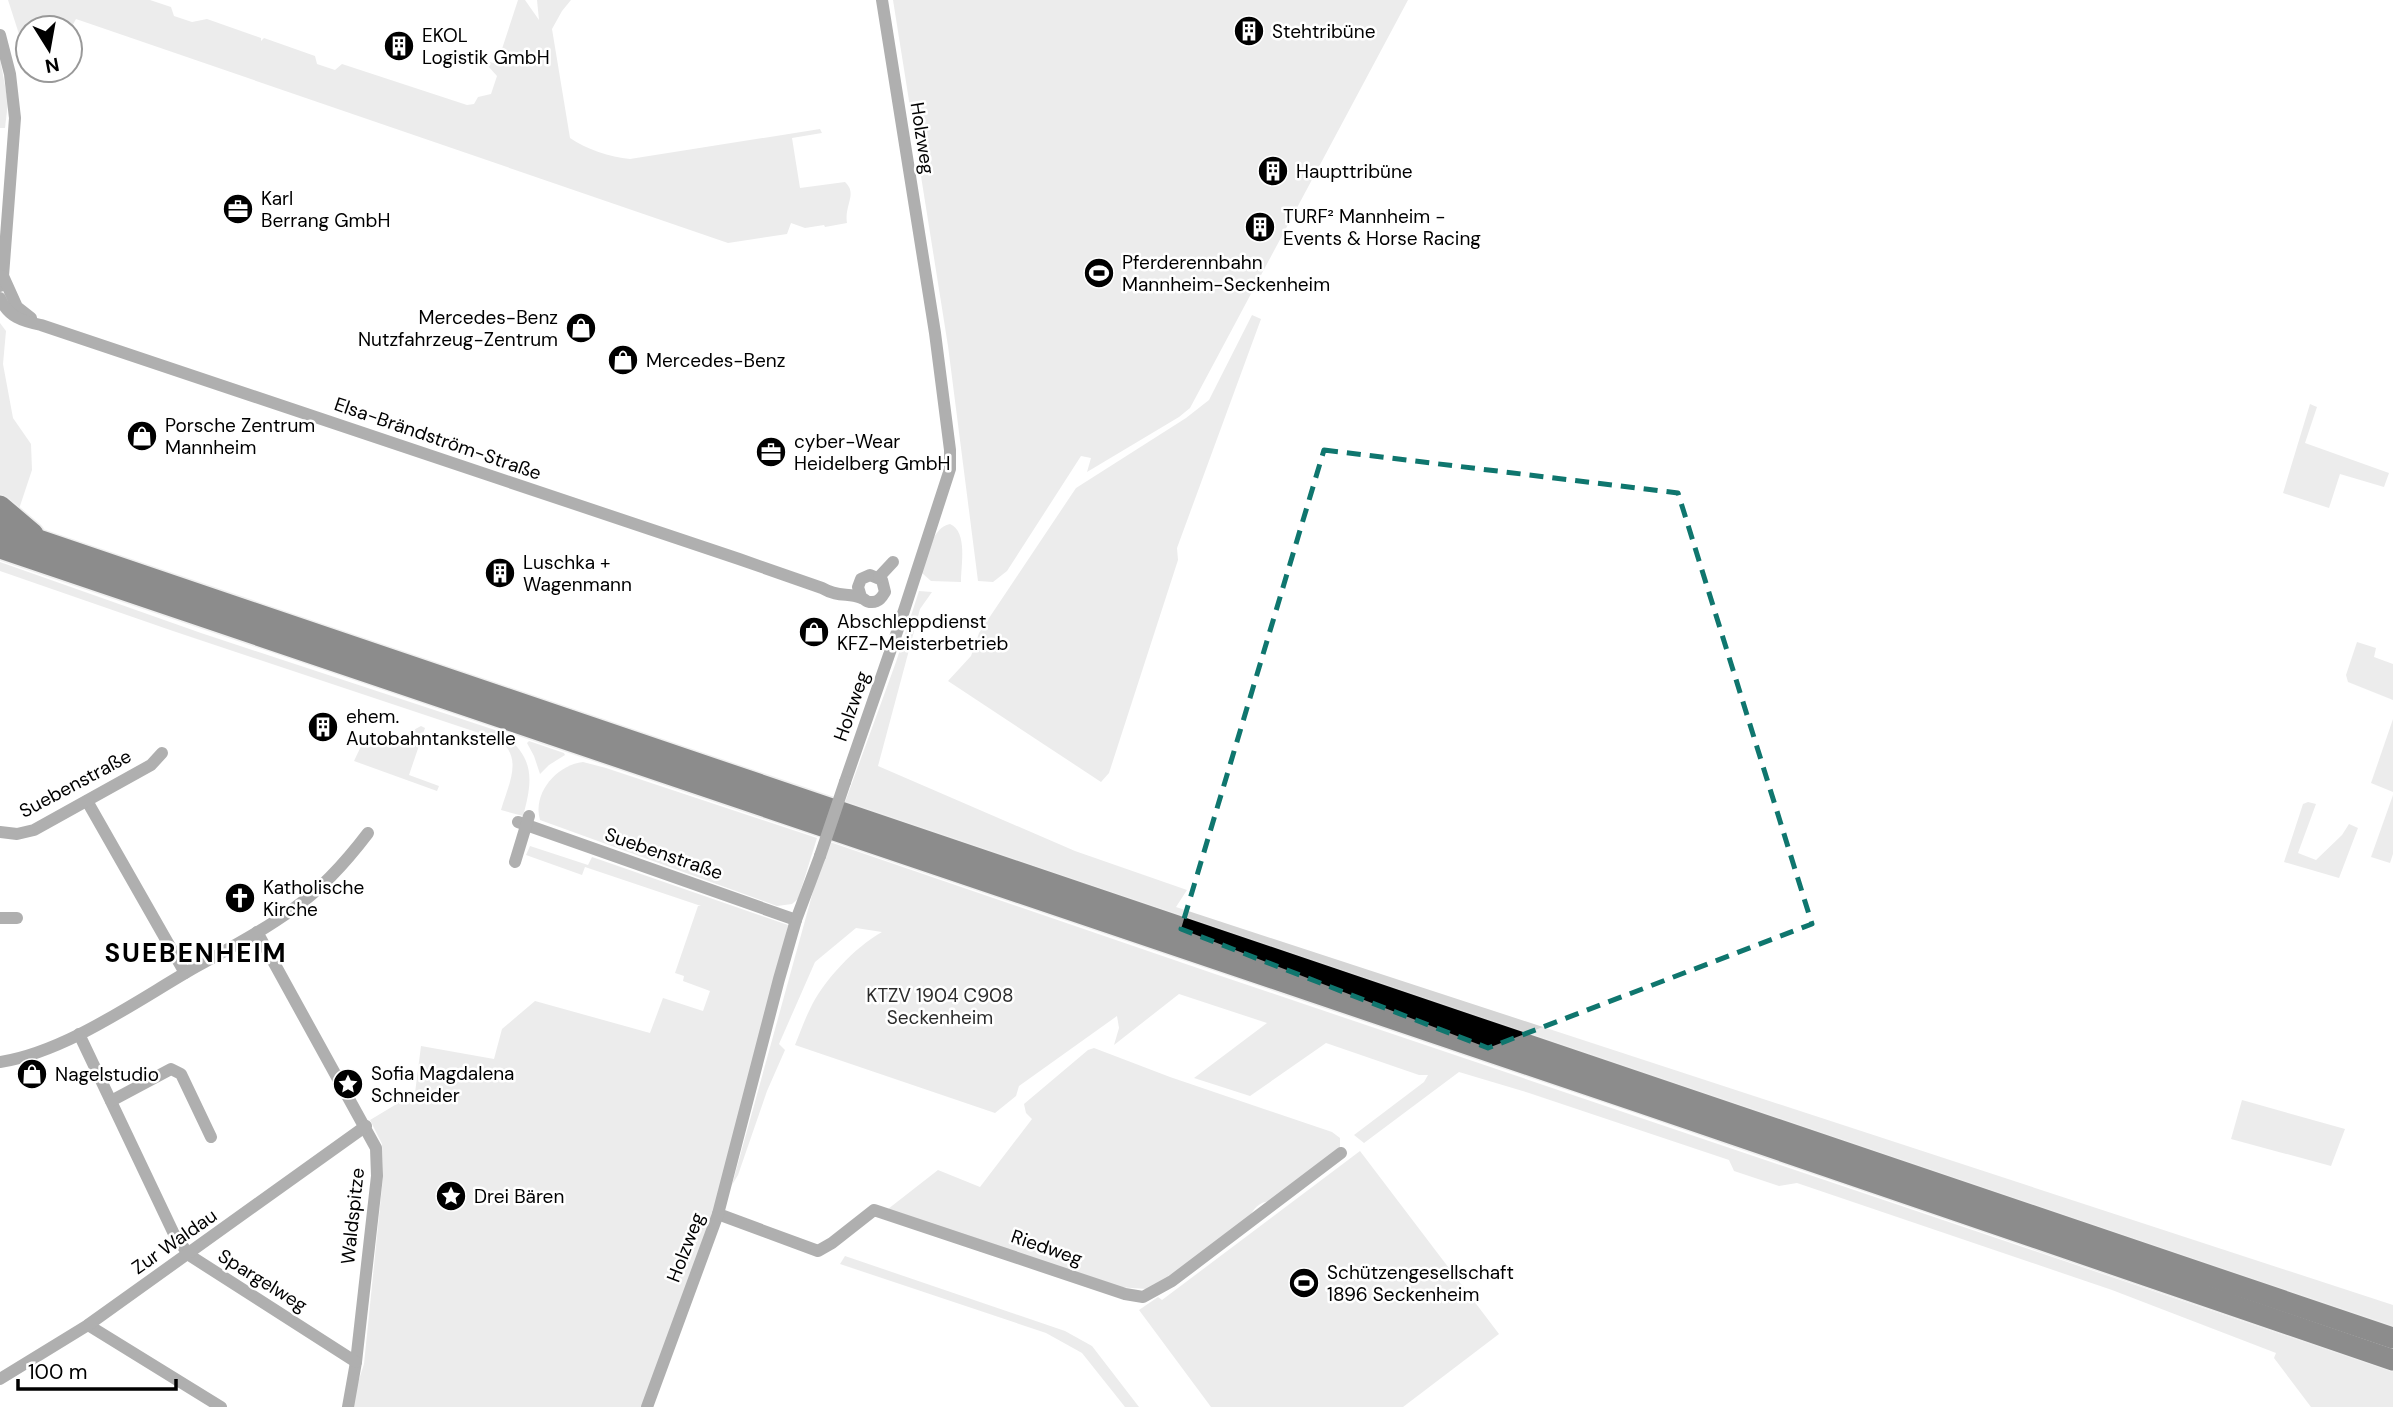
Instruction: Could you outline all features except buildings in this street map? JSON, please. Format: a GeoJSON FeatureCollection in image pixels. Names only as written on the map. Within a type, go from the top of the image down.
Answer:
{"type":"FeatureCollection","features":[{"type":"Feature","properties":{"kind":"highway"},"geometry":{"type":"LineString","coordinates":[[0,506],[38,540]]}},
{"type":"Feature","properties":{"kind":"highway"},"geometry":{"type":"LineString","coordinates":[[0,527],[2393,1338]]}},
{"type":"Feature","properties":{"kind":"highway"},"geometry":{"type":"LineString","coordinates":[[0,548],[2393,1360]]}},
{"type":"Feature","properties":{"kind":"street","name":"Holzweg"},"geometry":{"type":"LineString","coordinates":[[647,1407],[718,1214],[796,920],[908,600],[950,469],[935,333],[882,0]]}},
{"type":"Feature","properties":{"kind":"street"},"geometry":{"type":"LineString","coordinates":[[0,35],[10,74],[15,118],[2,281]]}},
{"type":"Feature","properties":{"kind":"street","name":"Elsa-Brändström-Straße"},"geometry":{"type":"LineString","coordinates":[[2,281],[17,307],[41,325]]}},
{"type":"Feature","properties":{"kind":"street","name":"Elsa-Brändström-Straße"},"geometry":{"type":"LineString","coordinates":[[0,298],[9,313],[22,321],[41,325],[839,595],[861,597]]}},
{"type":"Feature","properties":{"kind":"street"},"geometry":{"type":"LineString","coordinates":[[879,577],[893,562]]}},
{"type":"Feature","properties":{"kind":"street"},"geometry":{"type":"LineString","coordinates":[[870,575],[879,577],[885,592],[881,598],[874,602],[861,597],[858,583],[861,579],[870,575]]}},
{"type":"Feature","properties":{"kind":"street","name":"Elsa-Brändström-Straße"},"geometry":{"type":"LineString","coordinates":[[822,588],[839,588],[858,583]]}},
{"type":"Feature","properties":{"kind":"street"},"geometry":{"type":"LineString","coordinates":[[885,592],[908,600]]}},
{"type":"Feature","properties":{"kind":"street","name":"Suebenstraße"},"geometry":{"type":"LineString","coordinates":[[0,832],[17,834],[34,830],[151,765],[162,753]]}},
{"type":"Feature","properties":{"kind":"street"},"geometry":{"type":"LineString","coordinates":[[87,802],[185,973]]}},
{"type":"Feature","properties":{"kind":"street","name":"Suebenstraße"},"geometry":{"type":"LineString","coordinates":[[515,862],[525,821],[796,920]]}},
{"type":"Feature","properties":{"kind":"street"},"geometry":{"type":"LineString","coordinates":[[0,1062],[48,1049],[79,1034],[257,932],[292,910],[324,884],[349,859],[368,833]]}},
{"type":"Feature","properties":{"kind":"street"},"geometry":{"type":"LineString","coordinates":[[0,918],[17,918]]}},
{"type":"Feature","properties":{"kind":"street","name":"Waldspitze"},"geometry":{"type":"LineString","coordinates":[[257,932],[376,1148],[378,1165],[356,1362],[348,1407]]}},
{"type":"Feature","properties":{"kind":"street","name":"Spargelweg"},"geometry":{"type":"LineString","coordinates":[[79,1034],[174,1234],[189,1255],[356,1362]]}},
{"type":"Feature","properties":{"kind":"street"},"geometry":{"type":"LineString","coordinates":[[111,1101],[171,1069],[181,1074],[211,1137]]}},
{"type":"Feature","properties":{"kind":"street","name":"Zur Waldau"},"geometry":{"type":"LineString","coordinates":[[0,1379],[88,1325],[366,1126]]}},
{"type":"Feature","properties":{"kind":"street","name":"Riedweg"},"geometry":{"type":"LineString","coordinates":[[718,1214],[818,1251],[874,1210],[1125,1294],[1143,1297],[1172,1281],[1341,1153]]}},
{"type":"Feature","properties":{"kind":"street"},"geometry":{"type":"LineString","coordinates":[[88,1325],[221,1407]]}},
{"type":"Feature","properties":{"kind":"highlighted area"},"geometry":{"type":"Polygon","coordinates":[[[1324,450],[1678,493],[1812,924],[1488,1048],[1181,929],[1324,450]]]}},
{"type":"Feature","properties":{"kind":"green space"},"geometry":{"type":"Polygon","coordinates":[[[8,0],[150,0],[171,7],[174,16],[192,22],[207,19],[261,38],[261,41],[264,38],[315,56],[317,64],[335,70],[342,64],[467,105],[474,104],[478,97],[491,94],[497,76],[488,66],[490,62],[497,64],[518,0],[525,0],[539,20],[537,0],[571,0],[552,29],[570,138],[598,152],[630,159],[820,129],[822,133],[792,138],[800,188],[845,182],[849,186],[851,196],[847,223],[805,228],[791,223],[787,234],[728,243],[84,22],[84,14],[14,14],[14,19],[8,0]]]}},
{"type":"Feature","properties":{"kind":"green space","name":"Pferderennbahn Mannheim-Seckenheim"},"geometry":{"type":"Polygon","coordinates":[[[893,0],[1408,0],[1190,408],[1087,472],[1091,458],[1081,456],[1007,571],[993,582],[978,581],[948,346],[893,0]]]}},
{"type":"Feature","properties":{"kind":"green space"},"geometry":{"type":"Polygon","coordinates":[[[0,59],[8,102],[5,128],[0,128],[0,59]]]}},
{"type":"Feature","properties":{"kind":"green space"},"geometry":{"type":"Polygon","coordinates":[[[1252,315],[1261,319],[1177,548],[1178,560],[1109,773],[1101,782],[948,681],[971,656],[979,633],[1076,488],[1186,418],[1209,400],[1252,315]]]}},
{"type":"Feature","properties":{"kind":"green space"},"geometry":{"type":"Polygon","coordinates":[[[0,323],[6,331],[3,364],[13,418],[31,444],[32,470],[18,512],[0,497],[0,323]]]}},
{"type":"Feature","properties":{"kind":"green space"},"geometry":{"type":"Polygon","coordinates":[[[2310,404],[2317,407],[2305,443],[2389,473],[2384,487],[2340,474],[2329,508],[2283,493],[2310,404]]]}},
{"type":"Feature","properties":{"kind":"green space"},"geometry":{"type":"Polygon","coordinates":[[[950,524],[956,528],[961,541],[961,582],[931,581],[922,573],[928,551],[938,531],[950,524]]]}},
{"type":"Feature","properties":{"kind":"green space"},"geometry":{"type":"Polygon","coordinates":[[[0,562],[201,633],[498,731],[519,749],[528,768],[529,790],[523,816],[501,810],[510,781],[512,762],[505,746],[497,739],[0,571],[0,562]]]}},
{"type":"Feature","properties":{"kind":"green space"},"geometry":{"type":"Polygon","coordinates":[[[919,591],[932,592],[920,609],[878,766],[1075,851],[1187,890],[1176,907],[2393,1305],[2393,1327],[1058,874],[844,805],[919,591]]]}},
{"type":"Feature","properties":{"kind":"green space"},"geometry":{"type":"Polygon","coordinates":[[[2357,642],[2376,648],[2374,657],[2393,664],[2393,700],[2348,682],[2346,675],[2357,642]]]}},
{"type":"Feature","properties":{"kind":"green space"},"geometry":{"type":"Polygon","coordinates":[[[2393,719],[2393,792],[2371,783],[2393,719]]]}},
{"type":"Feature","properties":{"kind":"green space"},"geometry":{"type":"Polygon","coordinates":[[[421,726],[425,728],[409,775],[439,786],[437,791],[354,761],[363,742],[382,747],[421,726]]]}},
{"type":"Feature","properties":{"kind":"green space"},"geometry":{"type":"Polygon","coordinates":[[[529,741],[565,755],[540,774],[527,743],[529,741]]]}},
{"type":"Feature","properties":{"kind":"green space"},"geometry":{"type":"Polygon","coordinates":[[[583,762],[817,838],[798,899],[792,904],[777,906],[540,820],[540,800],[549,782],[564,769],[583,762]]]}},
{"type":"Feature","properties":{"kind":"green space"},"geometry":{"type":"Polygon","coordinates":[[[2393,795],[2393,854],[2390,863],[2371,857],[2393,795]]]}},
{"type":"Feature","properties":{"kind":"green space"},"geometry":{"type":"Polygon","coordinates":[[[2303,804],[2316,804],[2298,853],[2316,860],[2342,835],[2349,824],[2358,828],[2339,878],[2284,862],[2303,804]]]}},
{"type":"Feature","properties":{"kind":"green space","name":"KTZV 1904 C908 Seckenheim"},"geometry":{"type":"Polygon","coordinates":[[[827,841],[2393,1372],[2393,1407],[2311,1407],[2274,1358],[2276,1353],[2112,1290],[1797,1183],[1779,1186],[1734,1171],[1729,1160],[1459,1072],[1364,1143],[1354,1135],[1424,1082],[1428,1075],[1419,1075],[1326,1043],[1250,1096],[1194,1078],[1267,1023],[1179,994],[1114,1045],[1119,1028],[1117,1016],[1019,1086],[1016,1096],[995,1113],[795,1045],[810,1009],[831,976],[861,946],[882,932],[856,928],[815,962],[779,1044],[785,1050],[732,1185],[827,841]]]}},
{"type":"Feature","properties":{"kind":"green space"},"geometry":{"type":"Polygon","coordinates":[[[530,846],[588,865],[592,857],[788,925],[779,974],[715,1214],[645,1407],[350,1407],[364,1364],[383,1177],[382,1144],[370,1120],[415,1093],[421,1046],[494,1059],[502,1029],[535,1001],[650,1033],[663,998],[703,1011],[710,991],[683,981],[684,976],[675,973],[698,906],[701,906],[585,867],[582,875],[526,855],[530,846]]]}},
{"type":"Feature","properties":{"kind":"green space"},"geometry":{"type":"Polygon","coordinates":[[[1094,1048],[1332,1132],[1340,1138],[1340,1149],[1270,1201],[1260,1204],[1249,1218],[1166,1279],[1147,1289],[1118,1287],[888,1209],[938,1170],[980,1187],[1032,1119],[1026,1113],[1024,1104],[1088,1050],[1094,1048]]]}},
{"type":"Feature","properties":{"kind":"green space"},"geometry":{"type":"Polygon","coordinates":[[[2242,1100],[2345,1129],[2331,1166],[2231,1139],[2242,1100]]]}},
{"type":"Feature","properties":{"kind":"green space","name":"Schützengesellschaft 1896 Seckenheim"},"geometry":{"type":"Polygon","coordinates":[[[1360,1151],[1499,1334],[1403,1407],[1211,1407],[1139,1310],[1158,1297],[1162,1300],[1360,1151]]]}},
{"type":"Feature","properties":{"kind":"green space"},"geometry":{"type":"Polygon","coordinates":[[[845,1256],[1065,1331],[1092,1346],[1139,1407],[1125,1407],[1082,1353],[1046,1333],[840,1264],[845,1256]]]}},
{"type":"Feature","properties":{"kind":"place","name":"Stehtribüne"},"geometry":{"type":"Point","coordinates":[1249,31]}},
{"type":"Feature","properties":{"kind":"place","name":"EKOL Logistik GmbH"},"geometry":{"type":"Point","coordinates":[399,46]}},
{"type":"Feature","properties":{"kind":"place","name":"Haupttribüne"},"geometry":{"type":"Point","coordinates":[1273,171]}},
{"type":"Feature","properties":{"kind":"place","name":"Karl Berrang GmbH"},"geometry":{"type":"Point","coordinates":[238,209]}},
{"type":"Feature","properties":{"kind":"place","name":"TURF² Mannheim - Events & Horse Racing"},"geometry":{"type":"Point","coordinates":[1260,227]}},
{"type":"Feature","properties":{"kind":"place","name":"Pferderennbahn Mannheim-Seckenheim"},"geometry":{"type":"Point","coordinates":[1099,273]}},
{"type":"Feature","properties":{"kind":"place","name":"Mercedes-Benz Nutzfahrzeug-Zentrum"},"geometry":{"type":"Point","coordinates":[581,328]}},
{"type":"Feature","properties":{"kind":"place","name":"Mercedes-Benz"},"geometry":{"type":"Point","coordinates":[623,360]}},
{"type":"Feature","properties":{"kind":"place","name":"Porsche Zentrum Mannheim"},"geometry":{"type":"Point","coordinates":[142,436]}},
{"type":"Feature","properties":{"kind":"place","name":"cyber-Wear Heidelberg GmbH"},"geometry":{"type":"Point","coordinates":[771,452]}},
{"type":"Feature","properties":{"kind":"place","name":"Luschka + Wagenmann"},"geometry":{"type":"Point","coordinates":[500,573]}},
{"type":"Feature","properties":{"kind":"place","name":"Abschleppdienst KFZ-Meisterbetrieb"},"geometry":{"type":"Point","coordinates":[814,632]}},
{"type":"Feature","properties":{"kind":"place","name":"ehem. Autobahntankstelle"},"geometry":{"type":"Point","coordinates":[323,727]}},
{"type":"Feature","properties":{"kind":"place","name":"Katholische Kirche"},"geometry":{"type":"Point","coordinates":[240,898]}},
{"type":"Feature","properties":{"kind":"place","name":"Nagelstudio"},"geometry":{"type":"Point","coordinates":[32,1074]}},
{"type":"Feature","properties":{"kind":"place","name":"Sofia Magdalena Schneider"},"geometry":{"type":"Point","coordinates":[348,1084]}},
{"type":"Feature","properties":{"kind":"place","name":"Drei Bären"},"geometry":{"type":"Point","coordinates":[451,1196]}},
{"type":"Feature","properties":{"kind":"place","name":"Schützengesellschaft 1896 Seckenheim"},"geometry":{"type":"Point","coordinates":[1304,1283]}},
{"type":"Feature","properties":{"kind":"district","name":"SUEBENHEIM"},"geometry":{"type":"Point","coordinates":[196,953]}}]}
